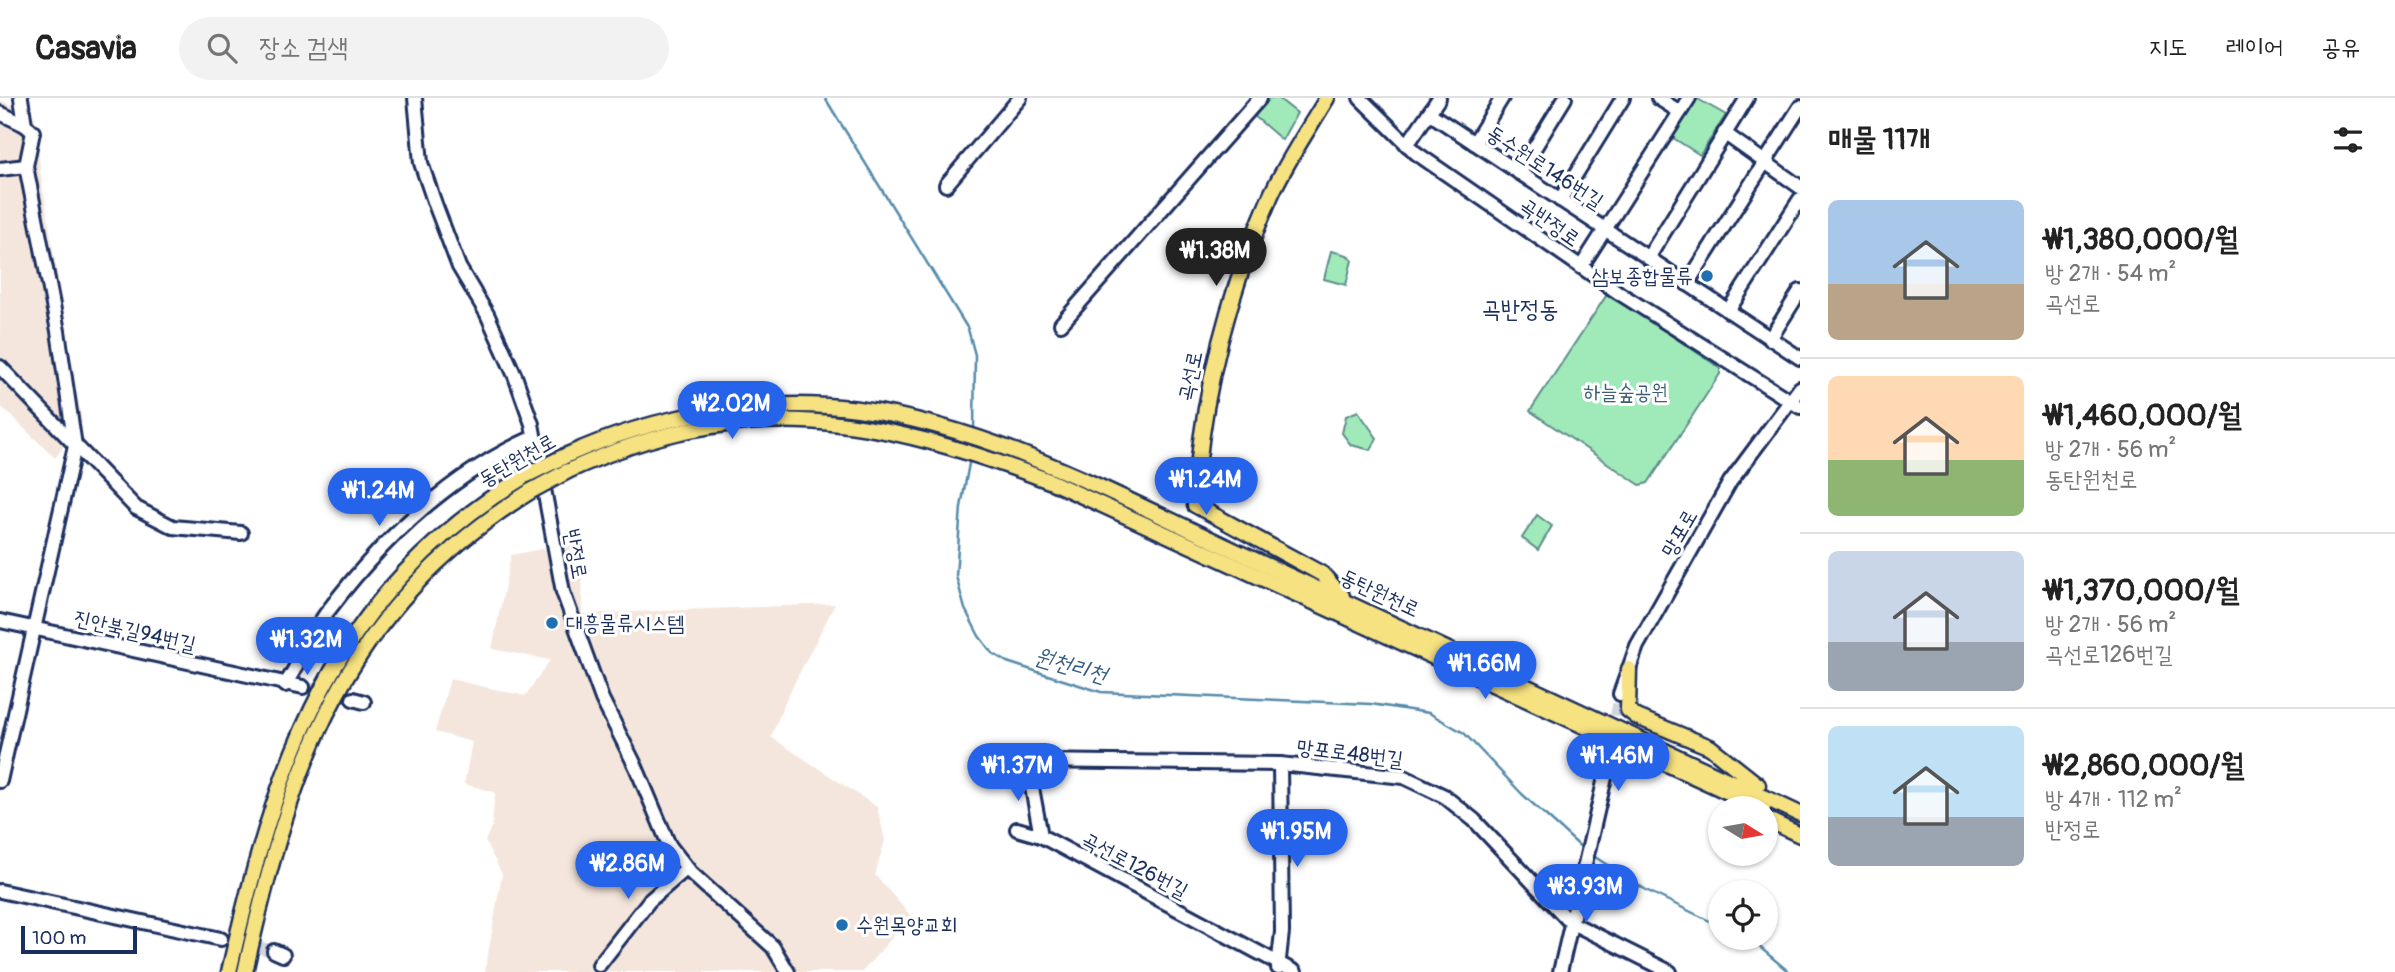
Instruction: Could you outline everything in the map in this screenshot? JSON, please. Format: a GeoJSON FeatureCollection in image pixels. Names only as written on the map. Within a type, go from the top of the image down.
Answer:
{"type":"FeatureCollection","features":[{"type":"Feature","properties":{"kind":"main road","name":"곡선로"},"geometry":{"type":"LineString","coordinates":[[1327,98],[1272,193],[1231,299],[1212,369],[1202,421],[1195,505],[1322,574],[1346,601]]}},
{"type":"Feature","properties":{"kind":"main road","name":"동탄원천로"},"geometry":{"type":"LineString","coordinates":[[229,972],[273,802],[299,735],[333,666],[376,605],[419,557],[464,518],[527,475],[629,430],[747,407],[819,406],[899,425]]}},
{"type":"Feature","properties":{"kind":"main road","name":"동탄원천로"},"geometry":{"type":"LineString","coordinates":[[245,972],[267,877],[291,795],[323,717],[351,666],[385,619],[427,571],[470,533],[531,491],[568,471],[627,446],[735,423],[816,420],[899,425]]}},
{"type":"Feature","properties":{"kind":"main road"},"geometry":{"type":"LineString","coordinates":[[899,425],[985,457],[1053,475]]}},
{"type":"Feature","properties":{"kind":"main road","name":"동탄원천로"},"geometry":{"type":"LineString","coordinates":[[1053,475],[1171,520],[1223,553],[1564,711],[1800,814]]}},
{"type":"Feature","properties":{"kind":"main road","name":"동탄원천로"},"geometry":{"type":"LineString","coordinates":[[1053,475],[1169,535],[1346,601],[1737,796]]}},
{"type":"Feature","properties":{"kind":"main road"},"geometry":{"type":"LineString","coordinates":[[1629,669],[1628,710],[1637,717],[1710,747],[1758,785]]}},
{"type":"Feature","properties":{"kind":"main road"},"geometry":{"type":"LineString","coordinates":[[1564,711],[1680,749],[1800,804]]}},
{"type":"Feature","properties":{"kind":"main road"},"geometry":{"type":"LineString","coordinates":[[1564,711],[1628,754],[1717,796]]}},
{"type":"Feature","properties":{"kind":"main road","name":"동탄원천로"},"geometry":{"type":"LineString","coordinates":[[1778,816],[1800,826]]}},
{"type":"Feature","properties":{"kind":"main road"},"geometry":{"type":"LineString","coordinates":[[1778,825],[1800,835]]}},
{"type":"Feature","properties":{"kind":"street"},"geometry":{"type":"LineString","coordinates":[[21,98],[25,125]]}},
{"type":"Feature","properties":{"kind":"street","name":"반정로"},"geometry":{"type":"LineString","coordinates":[[415,98],[421,163],[459,267],[486,314],[515,376],[534,437],[563,592],[602,699],[636,767],[645,795],[669,845],[687,868],[773,947],[788,972]]}},
{"type":"Feature","properties":{"kind":"street"},"geometry":{"type":"LineString","coordinates":[[946,185],[1020,98]]}},
{"type":"Feature","properties":{"kind":"street"},"geometry":{"type":"LineString","coordinates":[[1061,324],[1260,98]]}},
{"type":"Feature","properties":{"kind":"street","name":"곡반정로"},"geometry":{"type":"LineString","coordinates":[[1360,98],[1407,145],[1581,267],[1794,404]]}},
{"type":"Feature","properties":{"kind":"street"},"geometry":{"type":"LineString","coordinates":[[1407,145],[1439,98]]}},
{"type":"Feature","properties":{"kind":"street"},"geometry":{"type":"LineString","coordinates":[[1474,143],[1502,98]]}},
{"type":"Feature","properties":{"kind":"street"},"geometry":{"type":"LineString","coordinates":[[1519,173],[1564,98]]}},
{"type":"Feature","properties":{"kind":"street"},"geometry":{"type":"LineString","coordinates":[[1560,200],[1623,98]]}},
{"type":"Feature","properties":{"kind":"street"},"geometry":{"type":"LineString","coordinates":[[1658,98],[1680,112]]}},
{"type":"Feature","properties":{"kind":"street","name":"동수원로146번길"},"geometry":{"type":"LineString","coordinates":[[1581,267],[1689,98]]}},
{"type":"Feature","properties":{"kind":"street"},"geometry":{"type":"LineString","coordinates":[[1648,258],[1747,98]]}},
{"type":"Feature","properties":{"kind":"street"},"geometry":{"type":"LineString","coordinates":[[1687,284],[1763,161],[1800,107]]}},
{"type":"Feature","properties":{"kind":"street"},"geometry":{"type":"LineString","coordinates":[[0,113],[33,132],[26,166],[60,344],[75,446],[0,781]]}},
{"type":"Feature","properties":{"kind":"street","name":"동수원로146번길"},"geometry":{"type":"LineString","coordinates":[[1429,113],[1800,358]]}},
{"type":"Feature","properties":{"kind":"street"},"geometry":{"type":"LineString","coordinates":[[1724,133],[1800,187]]}},
{"type":"Feature","properties":{"kind":"street"},"geometry":{"type":"LineString","coordinates":[[0,169],[26,166]]}},
{"type":"Feature","properties":{"kind":"street"},"geometry":{"type":"LineString","coordinates":[[1728,311],[1800,199]]}},
{"type":"Feature","properties":{"kind":"street"},"geometry":{"type":"LineString","coordinates":[[1770,339],[1800,291]]}},
{"type":"Feature","properties":{"kind":"street"},"geometry":{"type":"LineString","coordinates":[[0,366],[135,508],[173,527],[241,533]]}},
{"type":"Feature","properties":{"kind":"street","name":"망포로"},"geometry":{"type":"LineString","coordinates":[[1620,694],[1637,646],[1730,482],[1794,404],[1800,388]]}},
{"type":"Feature","properties":{"kind":"street"},"geometry":{"type":"LineString","coordinates":[[285,685],[327,612],[403,525],[438,493],[534,437]]}},
{"type":"Feature","properties":{"kind":"street","name":"진안북길94번길"},"geometry":{"type":"LineString","coordinates":[[0,621],[134,648],[303,687]]}},
{"type":"Feature","properties":{"kind":"street"},"geometry":{"type":"LineString","coordinates":[[1041,836],[1027,761],[1279,764],[1282,932],[1278,968]]}},
{"type":"Feature","properties":{"kind":"street","name":"망포로48번길"},"geometry":{"type":"LineString","coordinates":[[1279,764],[1404,777],[1444,796],[1474,820],[1570,922]]}},
{"type":"Feature","properties":{"kind":"street"},"geometry":{"type":"LineString","coordinates":[[1560,972],[1581,869],[1607,769]]}},
{"type":"Feature","properties":{"kind":"street","name":"곡선로126번길"},"geometry":{"type":"LineString","coordinates":[[1017,829],[1041,836],[1278,968],[1295,972]]}},
{"type":"Feature","properties":{"kind":"street"},"geometry":{"type":"LineString","coordinates":[[599,964],[649,901],[687,868]]}},
{"type":"Feature","properties":{"kind":"street"},"geometry":{"type":"LineString","coordinates":[[0,891],[222,939]]}},
{"type":"Feature","properties":{"kind":"street"},"geometry":{"type":"LineString","coordinates":[[1570,922],[1670,972]]}},
{"type":"Feature","properties":{"kind":"shaded area"},"geometry":{"type":"Polygon","coordinates":[[[0,100],[35,117],[41,177],[82,422],[55,458],[0,405],[0,100]]]}},
{"type":"Feature","properties":{"kind":"shaded area"},"geometry":{"type":"Polygon","coordinates":[[[583,541],[582,614],[835,604],[786,699],[771,737],[877,807],[885,840],[875,875],[911,916],[862,972],[485,972],[502,874],[485,841],[492,826],[495,792],[464,784],[472,742],[435,732],[450,679],[525,696],[550,660],[492,649],[511,555],[583,541]]]}},
{"type":"Feature","properties":{"kind":"green space"},"geometry":{"type":"Polygon","coordinates":[[[1267,98],[1278,98],[1297,113],[1282,140],[1253,115],[1267,98]]]}},
{"type":"Feature","properties":{"kind":"green space"},"geometry":{"type":"Polygon","coordinates":[[[1696,98],[1726,115],[1700,155],[1670,136],[1696,98]]]}},
{"type":"Feature","properties":{"kind":"green space"},"geometry":{"type":"Polygon","coordinates":[[[1331,251],[1347,255],[1352,260],[1346,285],[1324,279],[1331,251]]]}},
{"type":"Feature","properties":{"kind":"green space","name":"하늘숲공원"},"geometry":{"type":"Polygon","coordinates":[[[1608,293],[1720,368],[1720,374],[1648,483],[1640,485],[1530,411],[1608,293]]]}},
{"type":"Feature","properties":{"kind":"green space"},"geometry":{"type":"Polygon","coordinates":[[[1358,411],[1377,438],[1371,450],[1351,445],[1342,433],[1346,416],[1358,411]]]}},
{"type":"Feature","properties":{"kind":"green space"},"geometry":{"type":"Polygon","coordinates":[[[1537,515],[1552,526],[1538,550],[1522,538],[1537,515]]]}},
{"type":"Feature","properties":{"kind":"waterway","name":"원천리천"},"geometry":{"type":"LineString","coordinates":[[825,98],[968,329],[975,355],[974,431]]}},
{"type":"Feature","properties":{"kind":"waterway","name":"원천리천"},"geometry":{"type":"LineString","coordinates":[[970,458],[961,507],[956,576],[965,609],[979,636],[992,653],[1007,662],[1101,692],[1371,704],[1429,713],[1464,733],[1522,794],[1583,849]]}},
{"type":"Feature","properties":{"kind":"waterway","name":"원천리천"},"geometry":{"type":"LineString","coordinates":[[1592,855],[1646,890],[1708,920]]}},
{"type":"Feature","properties":{"kind":"waterway","name":"원천리천"},"geometry":{"type":"LineString","coordinates":[[1763,950],[1789,972]]}},
{"type":"Feature","properties":{"kind":"tunnel"},"geometry":{"type":"LineString","coordinates":[[303,687],[353,699]]}},
{"type":"Feature","properties":{"kind":"tunnel"},"geometry":{"type":"LineString","coordinates":[[1607,769],[1620,694]]}},
{"type":"Feature","properties":{"kind":"tunnel"},"geometry":{"type":"LineString","coordinates":[[221,939],[274,951]]}},
{"type":"Feature","properties":{"kind":"place","name":"삼보종합물류"},"geometry":{"type":"Point","coordinates":[1707,276]}},
{"type":"Feature","properties":{"kind":"place","name":"대흥물류시스템"},"geometry":{"type":"Point","coordinates":[552,623]}},
{"type":"Feature","properties":{"kind":"place","name":"수원목양교회"},"geometry":{"type":"Point","coordinates":[842,925]}},
{"type":"Feature","properties":{"kind":"district","name":"곡반정동"},"geometry":{"type":"Point","coordinates":[1520,309]}}]}
